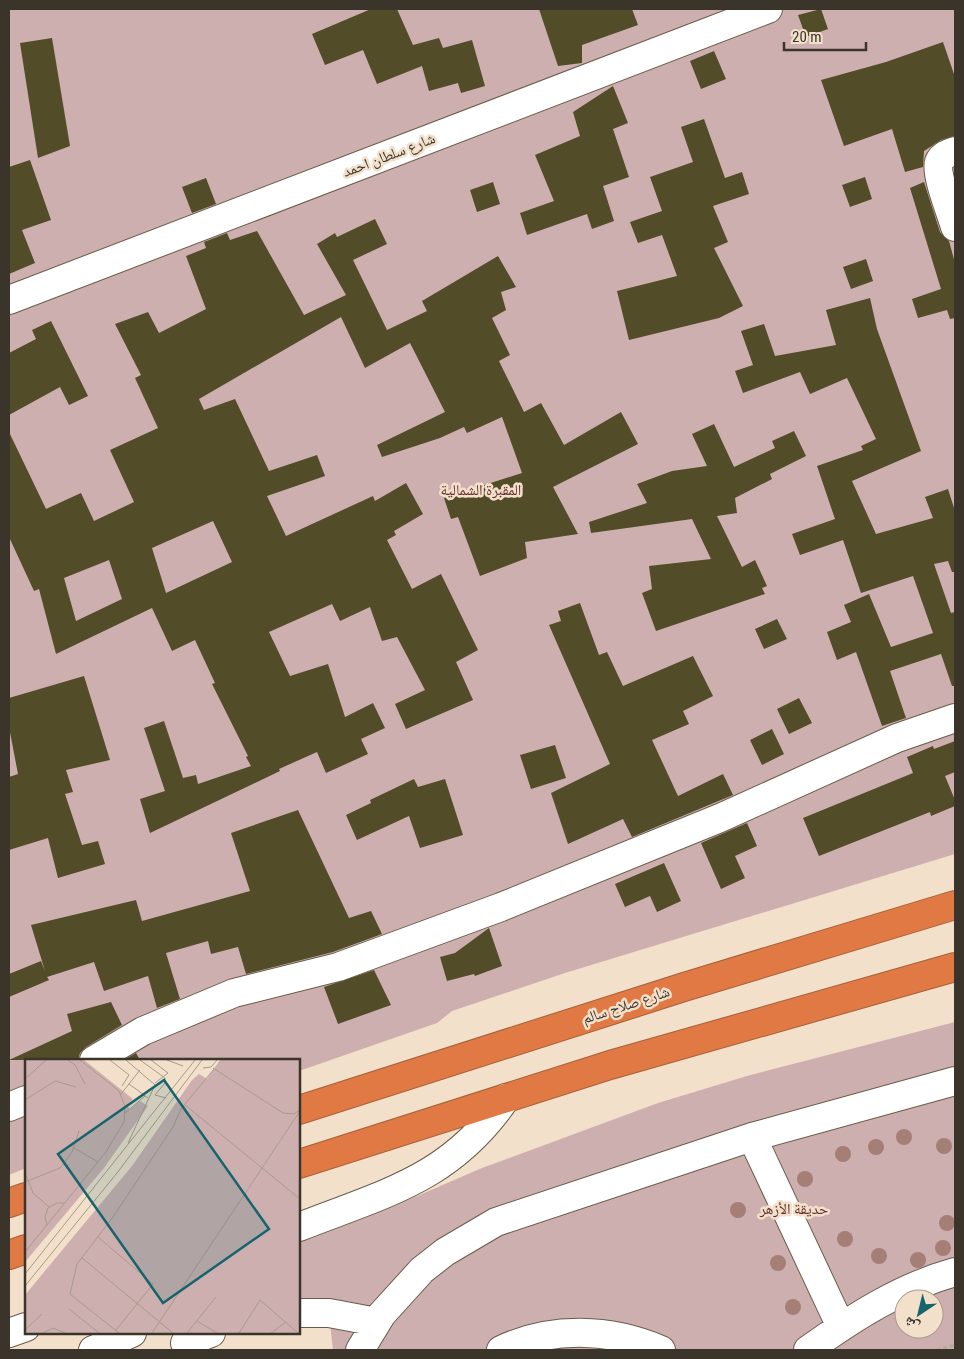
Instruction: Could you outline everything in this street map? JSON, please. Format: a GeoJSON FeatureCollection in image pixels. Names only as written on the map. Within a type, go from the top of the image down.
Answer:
{"type":"FeatureCollection","features":[{"type":"Feature","properties":{"kind":"highway","name":"شارع صلاح سالم"},"geometry":{"type":"LineString","coordinates":[[300,1110],[684,987],[955,905]]}},
{"type":"Feature","properties":{"kind":"highway"},"geometry":{"type":"LineString","coordinates":[[300,1164],[610,1065],[955,967]]}},
{"type":"Feature","properties":{"kind":"highway"},"geometry":{"type":"LineString","coordinates":[[9,1203],[25,1197]]}},
{"type":"Feature","properties":{"kind":"highway"},"geometry":{"type":"LineString","coordinates":[[9,1255],[25,1250]]}},
{"type":"Feature","properties":{"kind":"street","name":"شارع سلطان احمد"},"geometry":{"type":"LineString","coordinates":[[9,300],[768,9]]}},
{"type":"Feature","properties":{"kind":"street"},"geometry":{"type":"LineString","coordinates":[[955,151],[945,155],[939,161],[938,171],[955,227]]}},
{"type":"Feature","properties":{"kind":"street"},"geometry":{"type":"LineString","coordinates":[[96,1059],[143,1031],[234,993],[338,967],[501,907],[720,818],[898,738],[955,718]]}},
{"type":"Feature","properties":{"kind":"street"},"geometry":{"type":"LineString","coordinates":[[360,1350],[377,1322],[401,1291],[422,1270],[445,1252],[496,1222],[752,1137],[955,1081]]}},
{"type":"Feature","properties":{"kind":"street"},"geometry":{"type":"LineString","coordinates":[[300,1227],[408,1184],[430,1173],[472,1141],[490,1121],[506,1098]]}},
{"type":"Feature","properties":{"kind":"street"},"geometry":{"type":"LineString","coordinates":[[9,1107],[25,1100]]}},
{"type":"Feature","properties":{"kind":"street"},"geometry":{"type":"LineString","coordinates":[[752,1137],[841,1327]]}},
{"type":"Feature","properties":{"kind":"street"},"geometry":{"type":"LineString","coordinates":[[808,1350],[841,1327],[900,1292],[955,1272]]}},
{"type":"Feature","properties":{"kind":"street"},"geometry":{"type":"LineString","coordinates":[[300,1313],[329,1313],[377,1322]]}},
{"type":"Feature","properties":{"kind":"street"},"geometry":{"type":"LineString","coordinates":[[9,1333],[25,1327]]}},
{"type":"Feature","properties":{"kind":"street"},"geometry":{"type":"LineString","coordinates":[[500,1350],[526,1340],[569,1333],[596,1333],[622,1337],[662,1350]]}},
{"type":"Feature","properties":{"kind":"street"},"geometry":{"type":"LineString","coordinates":[[93,1350],[130,1334]]}},
{"type":"Feature","properties":{"kind":"street"},"geometry":{"type":"LineString","coordinates":[[184,1342],[208,1334]]}},
{"type":"Feature","properties":{"kind":"path"},"geometry":{"type":"LineString","coordinates":[[937,1350],[955,1345]]}},
{"type":"Feature","properties":{"kind":"green space","name":"المقبرة الشمالية"},"geometry":{"type":"Polygon","coordinates":[[[9,9],[955,9],[955,854],[565,973],[452,1011],[437,1023],[300,1071],[300,1059],[25,1059],[25,1168],[9,1175],[9,9]]]}},
{"type":"Feature","properties":{"kind":"green space","name":"حديقة الأزهر"},"geometry":{"type":"Polygon","coordinates":[[[955,1022],[955,1350],[333,1350],[330,1323],[300,1318],[300,1238],[394,1206],[482,1168],[658,1103],[747,1076],[955,1022]]]}},
{"type":"Feature","properties":{"kind":"building"},"geometry":{"type":"Polygon","coordinates":[[[371,9],[397,9],[413,45],[439,38],[443,48],[472,40],[485,86],[461,93],[458,83],[429,91],[422,66],[377,84],[363,50],[325,65],[312,34],[371,9]]]}},
{"type":"Feature","properties":{"kind":"building"},"geometry":{"type":"Polygon","coordinates":[[[539,9],[632,9],[638,25],[582,45],[582,63],[558,66],[539,9]]]}},
{"type":"Feature","properties":{"kind":"building"},"geometry":{"type":"Polygon","coordinates":[[[821,9],[828,29],[806,37],[798,15],[821,9]]]}},
{"type":"Feature","properties":{"kind":"building"},"geometry":{"type":"Polygon","coordinates":[[[52,38],[70,146],[38,158],[20,43],[52,38]]]}},
{"type":"Feature","properties":{"kind":"building"},"geometry":{"type":"Polygon","coordinates":[[[943,42],[955,77],[955,136],[941,140],[924,151],[923,167],[905,172],[892,129],[844,146],[821,80],[886,62],[943,42]]]}},
{"type":"Feature","properties":{"kind":"building"},"geometry":{"type":"Polygon","coordinates":[[[714,51],[726,79],[701,89],[690,61],[714,51]]]}},
{"type":"Feature","properties":{"kind":"building"},"geometry":{"type":"Polygon","coordinates":[[[613,86],[628,123],[613,129],[629,177],[603,186],[614,221],[592,229],[587,214],[527,235],[520,213],[554,201],[535,155],[580,136],[573,112],[613,86]]]}},
{"type":"Feature","properties":{"kind":"building"},"geometry":{"type":"Polygon","coordinates":[[[704,119],[725,178],[742,172],[749,194],[713,206],[728,242],[714,248],[743,306],[719,318],[629,340],[617,291],[677,276],[662,235],[638,243],[630,222],[662,211],[650,177],[693,162],[681,127],[704,119]]]}},
{"type":"Feature","properties":{"kind":"building"},"geometry":{"type":"Polygon","coordinates":[[[30,160],[51,220],[22,230],[35,263],[9,274],[9,167],[30,160]]]}},
{"type":"Feature","properties":{"kind":"building"},"geometry":{"type":"Polygon","coordinates":[[[865,177],[872,199],[850,207],[842,185],[865,177]]]}},
{"type":"Feature","properties":{"kind":"building"},"geometry":{"type":"Polygon","coordinates":[[[206,178],[216,204],[192,213],[182,187],[206,178]]]}},
{"type":"Feature","properties":{"kind":"building"},"geometry":{"type":"Polygon","coordinates":[[[493,182],[500,204],[477,212],[470,190],[493,182]]]}},
{"type":"Feature","properties":{"kind":"building"},"geometry":{"type":"Polygon","coordinates":[[[924,182],[940,232],[949,241],[955,263],[955,318],[950,319],[947,310],[918,318],[912,299],[941,289],[910,188],[924,182]]]}},
{"type":"Feature","properties":{"kind":"building"},"geometry":{"type":"Polygon","coordinates":[[[375,219],[387,244],[353,260],[387,330],[427,311],[422,301],[498,256],[516,287],[501,292],[506,310],[492,318],[510,355],[499,361],[524,412],[541,403],[564,445],[621,412],[638,444],[553,487],[578,534],[525,542],[527,558],[480,576],[458,517],[451,519],[444,498],[522,473],[502,417],[467,433],[464,427],[440,438],[382,457],[377,445],[445,412],[410,343],[365,368],[341,317],[199,399],[204,410],[235,399],[269,471],[317,455],[325,476],[267,496],[286,536],[373,496],[375,501],[406,483],[423,514],[394,531],[396,535],[387,540],[412,589],[441,574],[478,650],[456,662],[473,700],[406,729],[395,704],[425,690],[397,637],[382,641],[370,607],[340,621],[332,604],[269,632],[290,676],[328,664],[345,717],[373,703],[385,728],[361,739],[368,754],[326,773],[317,752],[150,833],[140,799],[165,791],[144,728],[164,721],[183,778],[196,775],[198,784],[251,766],[246,757],[248,756],[212,684],[215,683],[195,640],[172,651],[152,608],[56,654],[39,589],[34,591],[9,537],[9,432],[46,509],[81,493],[94,521],[134,502],[110,450],[158,428],[135,378],[141,375],[115,324],[148,312],[159,333],[206,309],[186,256],[206,248],[204,242],[227,233],[230,240],[257,231],[304,315],[346,295],[317,244],[335,233],[337,237],[375,219]],[[213,521],[152,548],[166,593],[232,562],[213,521]],[[109,560],[64,578],[76,621],[122,599],[109,560]]]}},
{"type":"Feature","properties":{"kind":"building"},"geometry":{"type":"Polygon","coordinates":[[[866,259],[873,281],[851,289],[843,267],[866,259]]]}},
{"type":"Feature","properties":{"kind":"building"},"geometry":{"type":"Polygon","coordinates":[[[870,298],[877,329],[921,451],[852,481],[876,534],[933,518],[925,497],[948,489],[955,511],[955,572],[952,572],[948,561],[934,564],[951,613],[955,612],[955,686],[952,686],[941,654],[890,671],[906,718],[882,726],[856,652],[837,660],[827,632],[851,622],[844,605],[869,594],[891,647],[933,633],[913,576],[861,593],[843,540],[800,555],[792,534],[835,519],[817,466],[863,450],[861,446],[876,439],[847,378],[810,394],[800,372],[743,393],[735,371],[753,365],[741,331],[764,324],[775,356],[836,345],[826,310],[870,298]]]}},
{"type":"Feature","properties":{"kind":"building"},"geometry":{"type":"Polygon","coordinates":[[[51,321],[88,396],[69,405],[60,387],[9,415],[9,353],[36,339],[32,330],[51,321]]]}},
{"type":"Feature","properties":{"kind":"building"},"geometry":{"type":"Polygon","coordinates":[[[714,424],[734,467],[775,448],[772,441],[794,431],[806,456],[770,474],[772,479],[735,498],[737,513],[717,516],[742,567],[755,560],[767,586],[762,588],[765,594],[656,631],[642,593],[652,589],[649,566],[711,559],[692,519],[591,533],[589,522],[647,503],[637,484],[672,471],[707,466],[692,434],[714,424]]]}},
{"type":"Feature","properties":{"kind":"building"},"geometry":{"type":"Polygon","coordinates":[[[580,603],[599,655],[607,652],[623,686],[693,656],[713,696],[683,711],[689,724],[652,740],[678,796],[723,774],[733,795],[632,837],[623,819],[568,844],[551,793],[610,764],[549,625],[561,621],[558,611],[580,603]]]}},
{"type":"Feature","properties":{"kind":"building"},"geometry":{"type":"Polygon","coordinates":[[[777,619],[787,639],[764,649],[755,629],[777,619]]]}},
{"type":"Feature","properties":{"kind":"building"},"geometry":{"type":"Polygon","coordinates":[[[84,676],[110,760],[66,770],[73,792],[65,794],[82,845],[98,841],[105,864],[58,878],[48,838],[9,850],[9,777],[18,774],[9,727],[9,698],[84,676]]]}},
{"type":"Feature","properties":{"kind":"building"},"geometry":{"type":"Polygon","coordinates":[[[799,698],[812,723],[789,734],[777,709],[799,698]]]}},
{"type":"Feature","properties":{"kind":"building"},"geometry":{"type":"Polygon","coordinates":[[[772,729],[784,754],[762,765],[750,740],[772,729]]]}},
{"type":"Feature","properties":{"kind":"building"},"geometry":{"type":"Polygon","coordinates":[[[955,741],[955,772],[945,776],[955,800],[955,806],[931,816],[930,812],[819,856],[803,818],[913,773],[907,757],[933,746],[934,749],[955,741]]]}},
{"type":"Feature","properties":{"kind":"building"},"geometry":{"type":"Polygon","coordinates":[[[555,745],[566,778],[531,789],[520,755],[555,745]]]}},
{"type":"Feature","properties":{"kind":"building"},"geometry":{"type":"Polygon","coordinates":[[[414,779],[418,787],[445,779],[463,835],[420,848],[409,816],[357,840],[346,815],[371,803],[370,800],[414,779]]]}},
{"type":"Feature","properties":{"kind":"building"},"geometry":{"type":"Polygon","coordinates":[[[298,810],[349,918],[371,911],[382,934],[333,952],[246,974],[238,947],[211,954],[208,941],[166,953],[180,999],[157,1008],[148,976],[104,991],[94,962],[47,977],[49,980],[9,997],[9,974],[41,961],[45,971],[31,925],[136,900],[142,921],[250,891],[231,833],[298,810]]]}},
{"type":"Feature","properties":{"kind":"building"},"geometry":{"type":"Polygon","coordinates":[[[747,823],[757,846],[735,856],[745,878],[721,889],[701,843],[747,823]]]}},
{"type":"Feature","properties":{"kind":"building"},"geometry":{"type":"Polygon","coordinates":[[[664,863],[681,901],[657,912],[650,896],[625,907],[615,884],[664,863]]]}},
{"type":"Feature","properties":{"kind":"building"},"geometry":{"type":"Polygon","coordinates":[[[489,928],[502,966],[475,976],[474,974],[447,981],[440,957],[455,953],[489,928]]]}},
{"type":"Feature","properties":{"kind":"building"},"geometry":{"type":"Polygon","coordinates":[[[374,970],[391,1005],[338,1024],[324,987],[374,970]]]}},
{"type":"Feature","properties":{"kind":"building"},"geometry":{"type":"Polygon","coordinates":[[[111,1002],[122,1025],[86,1047],[80,1053],[78,1059],[9,1060],[72,1031],[67,1014],[111,1002]]]}},
{"type":"Feature","properties":{"kind":"building"},"geometry":{"type":"Polygon","coordinates":[[[136,1053],[139,1059],[126,1059],[136,1053]]]}}]}
